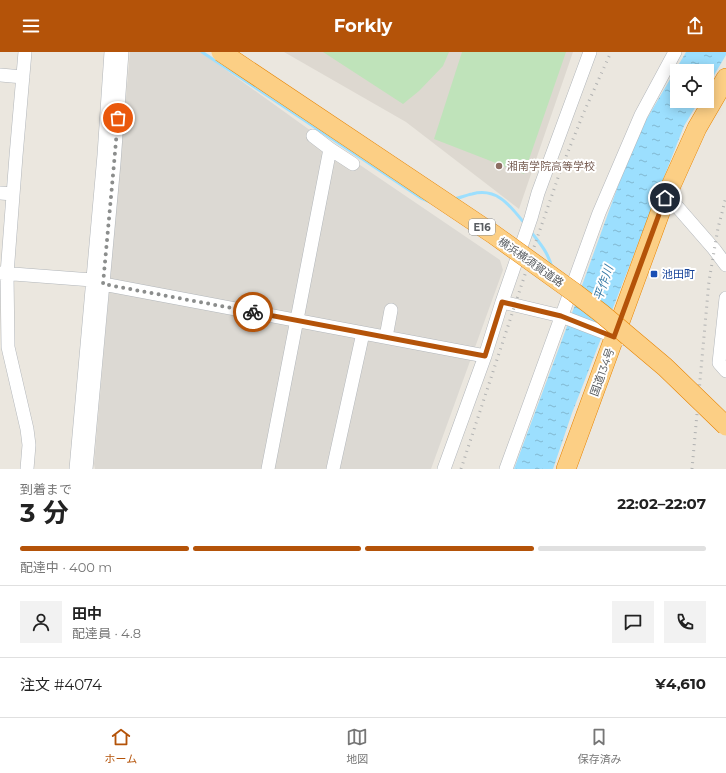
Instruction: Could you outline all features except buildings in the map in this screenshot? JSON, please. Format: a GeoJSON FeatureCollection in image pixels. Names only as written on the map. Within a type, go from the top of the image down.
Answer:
{"type":"FeatureCollection","features":[{"type":"Feature","properties":{"kind":"highway","name":"横浜横須賀道路"},"geometry":{"type":"LineString","coordinates":[[221,52],[493,234],[575,293],[665,367],[726,426]]}},
{"type":"Feature","properties":{"kind":"highway","name":"横浜横須賀道路"},"geometry":{"type":"LineString","coordinates":[[232,52],[548,264],[645,341],[726,417]]}},
{"type":"Feature","properties":{"kind":"highway","name":"国道134号"},"geometry":{"type":"LineString","coordinates":[[566,469],[615,337],[670,201],[697,128],[726,78]]}},
{"type":"Feature","properties":{"kind":"highway","name":"国道134号"},"geometry":{"type":"LineString","coordinates":[[670,201],[726,98]]}},
{"type":"Feature","properties":{"kind":"highway","name":"国道134号"},"geometry":{"type":"LineString","coordinates":[[577,469],[615,337]]}},
{"type":"Feature","properties":{"kind":"street"},"geometry":{"type":"LineString","coordinates":[[25,52],[23,77],[6,194],[4,274],[8,347],[30,445],[27,469]]}},
{"type":"Feature","properties":{"kind":"street"},"geometry":{"type":"LineString","coordinates":[[86,469],[111,52]]}},
{"type":"Feature","properties":{"kind":"street"},"geometry":{"type":"LineString","coordinates":[[76,469],[98,282],[114,164],[122,52]]}},
{"type":"Feature","properties":{"kind":"street"},"geometry":{"type":"LineString","coordinates":[[444,469],[485,356],[528,228],[538,193],[590,52]]}},
{"type":"Feature","properties":{"kind":"street"},"geometry":{"type":"LineString","coordinates":[[506,469],[564,318],[568,296],[599,213],[641,115],[675,52]]}},
{"type":"Feature","properties":{"kind":"street"},"geometry":{"type":"LineString","coordinates":[[0,75],[23,77]]}},
{"type":"Feature","properties":{"kind":"street"},"geometry":{"type":"LineString","coordinates":[[313,136],[353,164]]}},
{"type":"Feature","properties":{"kind":"street"},"geometry":{"type":"LineString","coordinates":[[268,469],[330,149]]}},
{"type":"Feature","properties":{"kind":"street"},"geometry":{"type":"LineString","coordinates":[[670,201],[714,249],[726,265]]}},
{"type":"Feature","properties":{"kind":"street"},"geometry":{"type":"LineString","coordinates":[[4,274],[98,282],[485,356]]}},
{"type":"Feature","properties":{"kind":"street"},"geometry":{"type":"LineString","coordinates":[[726,298],[719,363],[726,371]]}},
{"type":"Feature","properties":{"kind":"street"},"geometry":{"type":"LineString","coordinates":[[502,302],[564,318],[615,337]]}},
{"type":"Feature","properties":{"kind":"street"},"geometry":{"type":"LineString","coordinates":[[386,337],[391,310]]}},
{"type":"Feature","properties":{"kind":"street"},"geometry":{"type":"LineString","coordinates":[[333,469],[364,333]]}},
{"type":"Feature","properties":{"kind":"shaded area"},"geometry":{"type":"Polygon","coordinates":[[[130,52],[201,52],[332,146],[500,260],[503,270],[431,469],[95,469],[94,464],[130,52]]]}},
{"type":"Feature","properties":{"kind":"shaded area","name":"湘南学院高等学校"},"geometry":{"type":"Polygon","coordinates":[[[284,52],[573,52],[519,209],[406,122],[284,52]]]}},
{"type":"Feature","properties":{"kind":"green space"},"geometry":{"type":"Polygon","coordinates":[[[323,52],[449,52],[443,66],[419,91],[403,104],[323,52]]]}},
{"type":"Feature","properties":{"kind":"green space"},"geometry":{"type":"Polygon","coordinates":[[[462,52],[566,52],[524,174],[434,139],[462,52]]]}},
{"type":"Feature","properties":{"kind":"water"},"geometry":{"type":"Polygon","coordinates":[[[686,52],[726,52],[726,55],[714,75],[714,64],[679,64],[686,52]]]}},
{"type":"Feature","properties":{"kind":"water","name":"平作川"},"geometry":{"type":"Polygon","coordinates":[[[670,79],[670,108],[695,108],[684,126],[572,413],[553,469],[514,469],[576,302],[635,139],[670,79]]]}},
{"type":"Feature","properties":{"kind":"waterway"},"geometry":{"type":"LineString","coordinates":[[202,52],[421,198],[428,201]]}},
{"type":"Feature","properties":{"kind":"waterway"},"geometry":{"type":"LineString","coordinates":[[454,199],[472,194],[489,193],[497,196],[509,205],[525,224]]}},
{"type":"Feature","properties":{"kind":"waterway"},"geometry":{"type":"LineString","coordinates":[[531,232],[546,253],[552,268]]}},
{"type":"Feature","properties":{"kind":"railway"},"geometry":{"type":"LineString","coordinates":[[461,469],[561,169],[584,112],[611,52]]}},
{"type":"Feature","properties":{"kind":"railway"},"geometry":{"type":"LineString","coordinates":[[692,469],[709,281],[718,228],[726,197]]}},
{"type":"Feature","properties":{"kind":"way so far"},"geometry":{"type":"LineString","coordinates":[[118,118],[103,284],[253,312]]}},
{"type":"Feature","properties":{"kind":"place","name":"湘南学院高等学校"},"geometry":{"type":"Point","coordinates":[499,166]}},
{"type":"Feature","properties":{"kind":"place","name":"池田町"},"geometry":{"type":"Point","coordinates":[654,274]}},
{"type":"Feature","properties":{"kind":"route"},"geometry":{"type":"LineString","coordinates":[[253,312],[485,356],[502,302],[561,316],[614,337],[665,198]]}}]}
